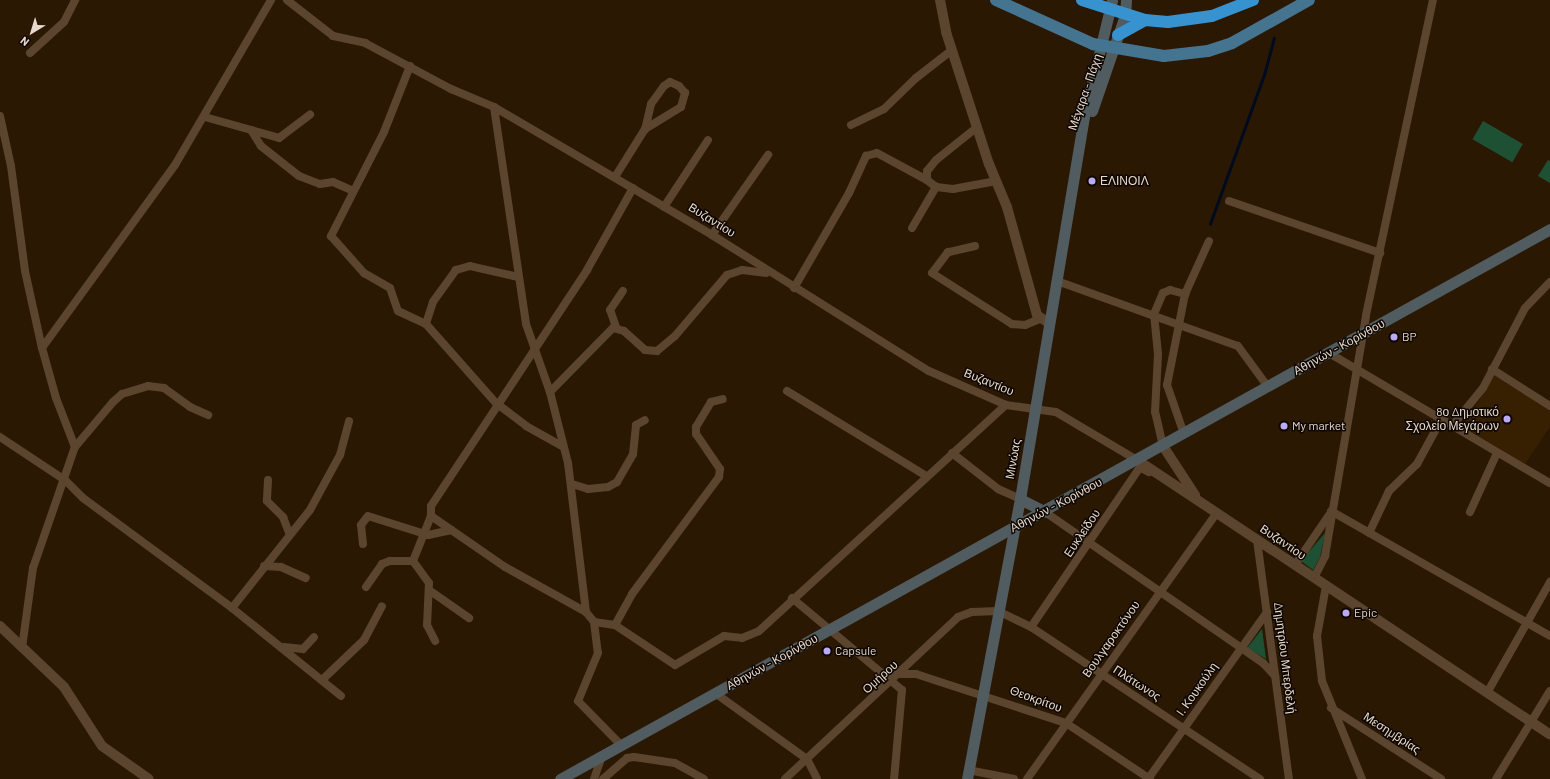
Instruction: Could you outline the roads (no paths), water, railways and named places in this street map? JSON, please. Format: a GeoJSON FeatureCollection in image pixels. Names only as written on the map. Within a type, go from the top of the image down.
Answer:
{"type":"FeatureCollection","features":[{"type":"Feature","properties":{"kind":"highway"},"geometry":{"type":"LineString","coordinates":[[1082,0],[1112,5],[1125,15],[1145,20],[1168,22],[1212,16],[1253,0]]}},
{"type":"Feature","properties":{"kind":"highway"},"geometry":{"type":"LineString","coordinates":[[1118,35],[1145,20]]}},
{"type":"Feature","properties":{"kind":"main road"},"geometry":{"type":"LineString","coordinates":[[996,0],[1092,44],[1164,56],[1202,52],[1232,43],[1309,0]]}},
{"type":"Feature","properties":{"kind":"main road","name":"Μέγαρα - Πάχη"},"geometry":{"type":"LineString","coordinates":[[1100,75],[1118,35],[1125,15],[1126,0]]}},
{"type":"Feature","properties":{"kind":"main road","name":"Μέγαρα - Πάχη"},"geometry":{"type":"LineString","coordinates":[[1081,144],[1100,75],[1112,5]]}},
{"type":"Feature","properties":{"kind":"main road","name":"Μινώας"},"geometry":{"type":"LineString","coordinates":[[968,775],[1035,411],[1045,321],[1057,281],[1081,144]]}},
{"type":"Feature","properties":{"kind":"main road","name":"Αθηνών - Κορίνθου"},"geometry":{"type":"LineString","coordinates":[[560,779],[1014,527],[1045,512],[1550,229]]}},
{"type":"Feature","properties":{"kind":"main road"},"geometry":{"type":"LineString","coordinates":[[1020,499],[1045,512]]}},
{"type":"Feature","properties":{"kind":"street"},"geometry":{"type":"LineString","coordinates":[[30,53],[64,22],[75,0]]}},
{"type":"Feature","properties":{"kind":"street"},"geometry":{"type":"LineString","coordinates":[[42,348],[141,215],[205,117],[270,0]]}},
{"type":"Feature","properties":{"kind":"street","name":"Βυζαντίου"},"geometry":{"type":"LineString","coordinates":[[287,0],[329,33],[365,43],[494,107],[712,235],[794,288],[929,371],[1006,405],[1035,411],[1056,412],[1137,460],[1550,734]]}},
{"type":"Feature","properties":{"kind":"street"},"geometry":{"type":"LineString","coordinates":[[940,0],[952,50],[976,128],[1045,321],[1025,325],[1012,324],[932,273],[948,252],[958,247],[975,246]]}},
{"type":"Feature","properties":{"kind":"street"},"geometry":{"type":"LineString","coordinates":[[1314,578],[1325,556],[1331,511],[1363,334],[1433,0]]}},
{"type":"Feature","properties":{"kind":"street"},"geometry":{"type":"LineString","coordinates":[[851,125],[884,109],[916,78],[952,50]]}},
{"type":"Feature","properties":{"kind":"street"},"geometry":{"type":"LineString","coordinates":[[410,66],[384,132],[332,230],[332,240],[356,261],[364,273],[390,288],[398,311],[426,324],[496,403],[526,426],[562,446]]}},
{"type":"Feature","properties":{"kind":"street"},"geometry":{"type":"LineString","coordinates":[[615,177],[645,129],[652,104],[664,86],[670,82],[679,86],[685,93],[681,107],[645,129]]}},
{"type":"Feature","properties":{"kind":"street"},"geometry":{"type":"LineString","coordinates":[[494,107],[526,324],[550,392],[572,484],[586,612]]}},
{"type":"Feature","properties":{"kind":"street"},"geometry":{"type":"LineString","coordinates":[[205,117],[251,130],[284,137],[310,115]]}},
{"type":"Feature","properties":{"kind":"street"},"geometry":{"type":"LineString","coordinates":[[0,116],[11,166],[25,271],[42,348],[56,398],[75,447]]}},
{"type":"Feature","properties":{"kind":"street"},"geometry":{"type":"LineString","coordinates":[[927,180],[927,171],[936,160],[976,128]]}},
{"type":"Feature","properties":{"kind":"street"},"geometry":{"type":"LineString","coordinates":[[251,130],[261,146],[299,176],[320,184],[333,182],[353,191]]}},
{"type":"Feature","properties":{"kind":"street"},"geometry":{"type":"LineString","coordinates":[[664,207],[708,140]]}},
{"type":"Feature","properties":{"kind":"street"},"geometry":{"type":"LineString","coordinates":[[794,288],[849,193],[866,156],[877,152],[927,180],[936,187],[953,189],[996,181]]}},
{"type":"Feature","properties":{"kind":"street"},"geometry":{"type":"LineString","coordinates":[[712,235],[768,156]]}},
{"type":"Feature","properties":{"kind":"street"},"geometry":{"type":"LineString","coordinates":[[912,228],[936,187]]}},
{"type":"Feature","properties":{"kind":"street"},"geometry":{"type":"LineString","coordinates":[[413,561],[423,534],[432,516],[431,506],[496,403],[587,270],[633,188]]}},
{"type":"Feature","properties":{"kind":"street"},"geometry":{"type":"LineString","coordinates":[[1229,201],[1380,253]]}},
{"type":"Feature","properties":{"kind":"street"},"geometry":{"type":"LineString","coordinates":[[1184,434],[1167,385],[1185,294],[1209,241]]}},
{"type":"Feature","properties":{"kind":"street"},"geometry":{"type":"LineString","coordinates":[[426,324],[433,302],[456,270],[470,266],[518,277]]}},
{"type":"Feature","properties":{"kind":"street"},"geometry":{"type":"LineString","coordinates":[[623,291],[610,310],[616,327],[645,350],[657,351],[727,275],[754,269],[783,280]]}},
{"type":"Feature","properties":{"kind":"street"},"geometry":{"type":"LineString","coordinates":[[1057,281],[1154,314],[1238,346],[1268,387]]}},
{"type":"Feature","properties":{"kind":"street"},"geometry":{"type":"LineString","coordinates":[[1452,426],[1475,400],[1525,308],[1550,282]]}},
{"type":"Feature","properties":{"kind":"street"},"geometry":{"type":"LineString","coordinates":[[1185,294],[1170,290],[1163,293],[1154,314],[1158,354],[1155,412],[1163,446],[1203,504]]}},
{"type":"Feature","properties":{"kind":"street"},"geometry":{"type":"LineString","coordinates":[[550,392],[616,327]]}},
{"type":"Feature","properties":{"kind":"street"},"geometry":{"type":"LineString","coordinates":[[1329,353],[1550,483]]}},
{"type":"Feature","properties":{"kind":"street"},"geometry":{"type":"LineString","coordinates":[[1492,369],[1550,406]]}},
{"type":"Feature","properties":{"kind":"street"},"geometry":{"type":"LineString","coordinates":[[22,648],[33,568],[65,480],[75,447],[113,402],[122,394],[148,386],[164,388],[190,407],[208,415]]}},
{"type":"Feature","properties":{"kind":"street"},"geometry":{"type":"LineString","coordinates":[[787,391],[926,476]]}},
{"type":"Feature","properties":{"kind":"street"},"geometry":{"type":"LineString","coordinates":[[616,625],[632,594],[719,477],[720,469],[696,434],[696,427],[711,402],[723,398]]}},
{"type":"Feature","properties":{"kind":"street"},"geometry":{"type":"LineString","coordinates":[[594,622],[616,625],[675,665],[724,636],[742,638],[759,631],[792,598],[1006,405]]}},
{"type":"Feature","properties":{"kind":"street"},"geometry":{"type":"LineString","coordinates":[[572,484],[588,489],[608,487],[618,482],[633,454],[636,425],[645,420]]}},
{"type":"Feature","properties":{"kind":"street"},"geometry":{"type":"LineString","coordinates":[[1368,533],[1389,491],[1417,464],[1441,420]]}},
{"type":"Feature","properties":{"kind":"street"},"geometry":{"type":"LineString","coordinates":[[232,608],[319,495],[340,455],[350,421]]}},
{"type":"Feature","properties":{"kind":"street"},"geometry":{"type":"LineString","coordinates":[[0,437],[65,480],[83,498],[232,608],[341,696]]}},
{"type":"Feature","properties":{"kind":"street"},"geometry":{"type":"LineString","coordinates":[[952,453],[998,488],[1020,499]]}},
{"type":"Feature","properties":{"kind":"street"},"geometry":{"type":"LineString","coordinates":[[1470,512],[1497,453]]}},
{"type":"Feature","properties":{"kind":"street","name":"Ευκλείδου"},"geometry":{"type":"LineString","coordinates":[[1031,627],[1089,545],[1138,470],[1141,468],[1158,475]]}},
{"type":"Feature","properties":{"kind":"street"},"geometry":{"type":"LineString","coordinates":[[268,480],[267,501],[283,518],[289,533]]}},
{"type":"Feature","properties":{"kind":"street"},"geometry":{"type":"LineString","coordinates":[[1331,511],[1550,636]]}},
{"type":"Feature","properties":{"kind":"street"},"geometry":{"type":"LineString","coordinates":[[1295,565],[1331,511]]}},
{"type":"Feature","properties":{"kind":"street"},"geometry":{"type":"LineString","coordinates":[[1045,512],[1089,545],[1160,591],[1241,648],[1275,676]]}},
{"type":"Feature","properties":{"kind":"street","name":"Βουλγαροκτόνου"},"geometry":{"type":"LineString","coordinates":[[1027,779],[1217,513]]}},
{"type":"Feature","properties":{"kind":"street"},"geometry":{"type":"LineString","coordinates":[[363,544],[361,525],[368,516],[423,534],[451,530]]}},
{"type":"Feature","properties":{"kind":"street"},"geometry":{"type":"LineString","coordinates":[[432,516],[505,567],[586,612],[594,622],[598,653],[578,701],[621,745]]}},
{"type":"Feature","properties":{"kind":"street","name":"Δημητρίου Μπερδελή"},"geometry":{"type":"LineString","coordinates":[[1257,540],[1289,779]]}},
{"type":"Feature","properties":{"kind":"street"},"geometry":{"type":"LineString","coordinates":[[366,587],[382,564],[390,561],[413,561]]}},
{"type":"Feature","properties":{"kind":"street"},"geometry":{"type":"LineString","coordinates":[[413,561],[426,577],[429,590],[427,625],[435,641]]}},
{"type":"Feature","properties":{"kind":"street"},"geometry":{"type":"LineString","coordinates":[[264,566],[282,567],[306,578]]}},
{"type":"Feature","properties":{"kind":"street"},"geometry":{"type":"LineString","coordinates":[[1487,693],[1550,582]]}},
{"type":"Feature","properties":{"kind":"street"},"geometry":{"type":"LineString","coordinates":[[1326,586],[1317,636],[1322,681],[1331,708],[1363,778]]}},
{"type":"Feature","properties":{"kind":"street"},"geometry":{"type":"LineString","coordinates":[[429,590],[469,618]]}},
{"type":"Feature","properties":{"kind":"street"},"geometry":{"type":"LineString","coordinates":[[792,598],[895,680],[902,690],[894,779]]}},
{"type":"Feature","properties":{"kind":"street"},"geometry":{"type":"LineString","coordinates":[[322,680],[364,640],[382,606]]}},
{"type":"Feature","properties":{"kind":"street","name":"Πλάτωνος"},"geometry":{"type":"LineString","coordinates":[[998,611],[1031,627],[1260,779]]}},
{"type":"Feature","properties":{"kind":"street","name":"Ομήρου"},"geometry":{"type":"LineString","coordinates":[[785,779],[895,680],[958,617],[972,612],[998,611]]}},
{"type":"Feature","properties":{"kind":"street","name":"Ι. Κουκούλη"},"geometry":{"type":"LineString","coordinates":[[1149,779],[1267,612]]}},
{"type":"Feature","properties":{"kind":"street"},"geometry":{"type":"LineString","coordinates":[[0,626],[75,700],[102,746],[149,779]]}},
{"type":"Feature","properties":{"kind":"street"},"geometry":{"type":"LineString","coordinates":[[277,644],[303,649],[314,637]]}},
{"type":"Feature","properties":{"kind":"street","name":"Θεοκρίτου"},"geometry":{"type":"LineString","coordinates":[[901,674],[916,674],[983,694],[1066,723],[1149,779]]}},
{"type":"Feature","properties":{"kind":"street"},"geometry":{"type":"LineString","coordinates":[[1496,779],[1550,691]]}},
{"type":"Feature","properties":{"kind":"street"},"geometry":{"type":"LineString","coordinates":[[715,693],[807,759],[817,779]]}},
{"type":"Feature","properties":{"kind":"street","name":"Μεσημβρίας"},"geometry":{"type":"LineString","coordinates":[[1331,708],[1441,779]]}},
{"type":"Feature","properties":{"kind":"street"},"geometry":{"type":"LineString","coordinates":[[594,779],[602,756]]}},
{"type":"Feature","properties":{"kind":"street"},"geometry":{"type":"LineString","coordinates":[[603,779],[627,758],[634,757],[675,762],[704,779]]}},
{"type":"Feature","properties":{"kind":"street"},"geometry":{"type":"LineString","coordinates":[[968,775],[1014,779]]}},
{"type":"Feature","properties":{"kind":"waterway"},"geometry":{"type":"LineString","coordinates":[[1210,224],[1264,75],[1274,38]]}},
{"type":"Feature","properties":{"kind":"place","name":"ΕΛΙΝΟΙΛ"},"geometry":{"type":"Point","coordinates":[1092,181]}},
{"type":"Feature","properties":{"kind":"place","name":"BP"},"geometry":{"type":"Point","coordinates":[1394,337]}},
{"type":"Feature","properties":{"kind":"place","name":"8ο Δημοτικό Σχολείο Μεγάρων"},"geometry":{"type":"Point","coordinates":[1507,419]}},
{"type":"Feature","properties":{"kind":"place","name":"My market"},"geometry":{"type":"Point","coordinates":[1284,426]}},
{"type":"Feature","properties":{"kind":"place","name":"Epic"},"geometry":{"type":"Point","coordinates":[1346,613]}},
{"type":"Feature","properties":{"kind":"place","name":"Capsule"},"geometry":{"type":"Point","coordinates":[827,651]}}]}
